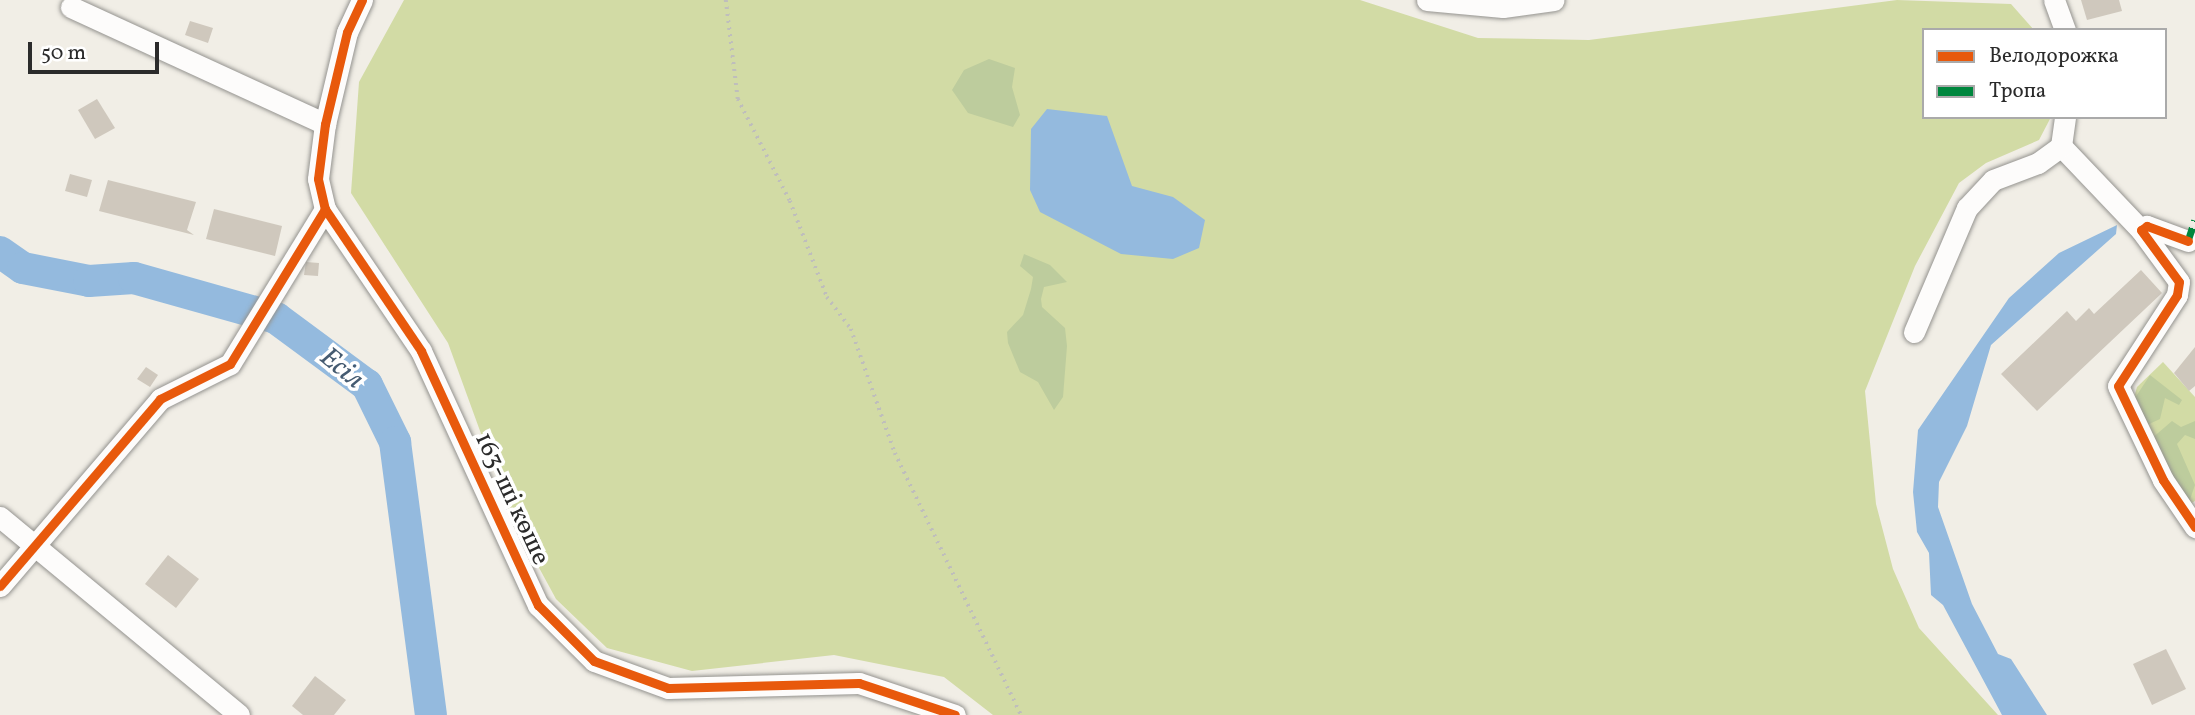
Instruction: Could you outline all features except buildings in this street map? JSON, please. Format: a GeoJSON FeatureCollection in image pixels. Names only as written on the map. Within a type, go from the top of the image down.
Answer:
{"type":"FeatureCollection","features":[{"type":"Feature","properties":{"kind":"street","name":"163-ші көше"},"geometry":{"type":"LineString","coordinates":[[362,0],[347,32],[326,124],[318,179],[326,209],[421,351],[538,606],[594,661],[629,678],[699,692],[859,683],[955,715]]}},
{"type":"Feature","properties":{"kind":"street"},"geometry":{"type":"LineString","coordinates":[[1427,0],[1503,7],[1554,0]]}},
{"type":"Feature","properties":{"kind":"street"},"geometry":{"type":"LineString","coordinates":[[2053,0],[2064,28]]}},
{"type":"Feature","properties":{"kind":"street"},"geometry":{"type":"LineString","coordinates":[[71,8],[326,124]]}},
{"type":"Feature","properties":{"kind":"street"},"geometry":{"type":"LineString","coordinates":[[2061,146],[2065,119]]}},
{"type":"Feature","properties":{"kind":"street"},"geometry":{"type":"LineString","coordinates":[[2061,146],[2141,230],[2179,282],[2177,295],[2119,386],[2163,480],[2195,527]]}},
{"type":"Feature","properties":{"kind":"street"},"geometry":{"type":"LineString","coordinates":[[1914,332],[1980,191],[2061,146]]}},
{"type":"Feature","properties":{"kind":"street"},"geometry":{"type":"LineString","coordinates":[[0,586],[160,399],[230,364],[249,338],[326,209]]}},
{"type":"Feature","properties":{"kind":"street"},"geometry":{"type":"LineString","coordinates":[[2141,230],[2147,226],[2188,241]]}},
{"type":"Feature","properties":{"kind":"street"},"geometry":{"type":"LineString","coordinates":[[0,517],[239,715]]}},
{"type":"Feature","properties":{"kind":"path"},"geometry":{"type":"LineString","coordinates":[[726,0],[738,99],[790,201],[827,297],[851,329],[895,453],[1021,715]]}},
{"type":"Feature","properties":{"kind":"green space"},"geometry":{"type":"Polygon","coordinates":[[[404,0],[1360,0],[1478,38],[1589,40],[1897,0],[2011,4],[2032,28],[1922,28],[1922,119],[2050,119],[2039,140],[1986,163],[1959,183],[1915,266],[1865,391],[1876,504],[1893,569],[1919,628],[1998,715],[993,715],[944,677],[834,655],[692,671],[607,648],[556,599],[511,516],[448,343],[351,193],[359,82],[404,0]]]}},
{"type":"Feature","properties":{"kind":"green space"},"geometry":{"type":"Polygon","coordinates":[[[989,59],[1015,68],[1012,87],[1020,115],[1013,127],[968,113],[952,90],[964,70],[989,59]]]}},
{"type":"Feature","properties":{"kind":"green space"},"geometry":{"type":"Polygon","coordinates":[[[1024,254],[1050,265],[1067,282],[1044,287],[1041,299],[1042,307],[1065,328],[1067,346],[1063,397],[1054,410],[1038,382],[1020,372],[1008,343],[1007,332],[1023,315],[1031,289],[1033,277],[1020,266],[1024,254]]]}},
{"type":"Feature","properties":{"kind":"green space"},"geometry":{"type":"Polygon","coordinates":[[[2163,362],[2195,397],[2195,501],[2188,505],[2133,401],[2137,387],[2163,362]]]}},
{"type":"Feature","properties":{"kind":"green space"},"geometry":{"type":"Polygon","coordinates":[[[2150,375],[2182,400],[2179,405],[2165,398],[2160,419],[2145,426],[2133,401],[2150,375]]]}},
{"type":"Feature","properties":{"kind":"green space"},"geometry":{"type":"Polygon","coordinates":[[[2172,421],[2181,427],[2195,421],[2195,439],[2185,435],[2177,444],[2195,485],[2188,505],[2151,439],[2172,421]]]}},
{"type":"Feature","properties":{"kind":"water"},"geometry":{"type":"Polygon","coordinates":[[[1047,109],[1107,116],[1132,186],[1173,197],[1205,220],[1199,248],[1173,259],[1121,254],[1040,212],[1030,190],[1031,129],[1047,109]]]}},
{"type":"Feature","properties":{"kind":"water"},"geometry":{"type":"Polygon","coordinates":[[[2117,225],[2116,234],[1991,345],[1967,426],[1939,482],[1938,507],[1972,604],[1998,654],[2011,659],[2047,715],[2002,715],[1943,605],[1931,595],[1929,553],[1917,532],[1913,492],[1918,430],[2009,298],[2059,253],[2117,225]]]}},
{"type":"Feature","properties":{"kind":"waterway","name":"Есіл"},"geometry":{"type":"LineString","coordinates":[[0,252],[23,268],[89,281],[134,278],[276,318],[367,385],[395,442],[431,715]]}},
{"type":"Feature","properties":{"kind":"marked path"},"geometry":{"type":"LineString","coordinates":[[2188,241],[2195,220]]}},
{"type":"Feature","properties":{"kind":"cycle path"},"geometry":{"type":"LineString","coordinates":[[362,0],[347,32],[325,124],[318,179],[325,209],[421,351],[538,605],[594,661],[668,688],[859,683],[955,715]]}},
{"type":"Feature","properties":{"kind":"cycle path"},"geometry":{"type":"LineString","coordinates":[[0,586],[160,399],[230,364],[325,209]]}},
{"type":"Feature","properties":{"kind":"cycle path"},"geometry":{"type":"LineString","coordinates":[[2188,241],[2147,226],[2141,230],[2179,282],[2177,295],[2118,386],[2163,480],[2195,527]]}}]}
